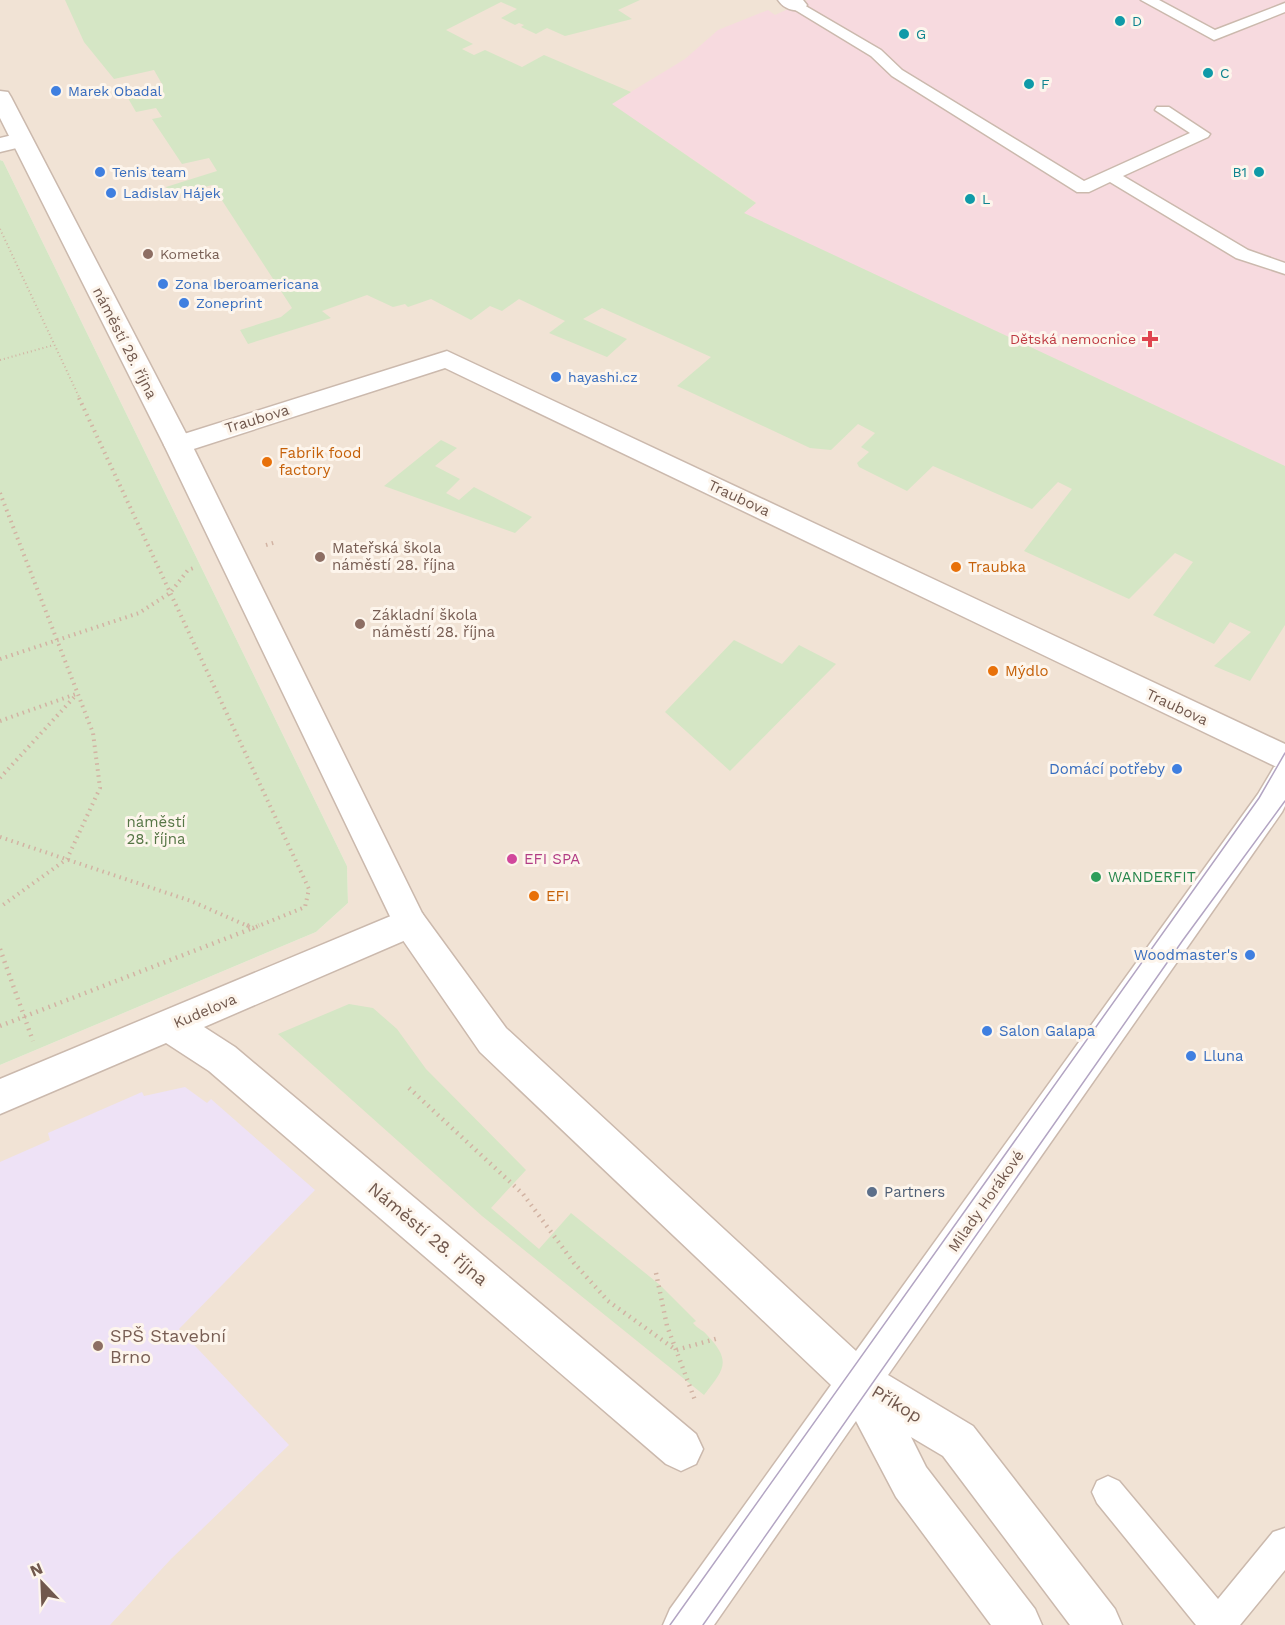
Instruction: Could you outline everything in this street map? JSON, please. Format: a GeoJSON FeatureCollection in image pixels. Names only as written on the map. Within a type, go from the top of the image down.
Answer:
{"type":"FeatureCollection","features":[{"type":"Feature","properties":{"kind":"street","name":"náměstí 28. října"},"geometry":{"type":"LineString","coordinates":[[0,97],[10,142],[178,445],[410,923]]}},
{"type":"Feature","properties":{"kind":"street","name":"Traubova"},"geometry":{"type":"LineString","coordinates":[[178,445],[447,359],[1285,758]]}},
{"type":"Feature","properties":{"kind":"street","name":"Milady Horákové"},"geometry":{"type":"LineString","coordinates":[[686,1625],[858,1380],[1281,799]]}},
{"type":"Feature","properties":{"kind":"street","name":"Kudelova"},"geometry":{"type":"LineString","coordinates":[[0,1097],[410,923]]}},
{"type":"Feature","properties":{"kind":"street"},"geometry":{"type":"LineString","coordinates":[[410,923],[493,1040],[858,1380]]}},
{"type":"Feature","properties":{"kind":"street","name":"Náměstí 28. října"},"geometry":{"type":"LineString","coordinates":[[170,1026],[222,1059],[681,1449]]}},
{"type":"Feature","properties":{"kind":"street","name":"Příkop"},"geometry":{"type":"LineString","coordinates":[[858,1380],[910,1482],[1019,1625]]}},
{"type":"Feature","properties":{"kind":"street","name":"Příkop"},"geometry":{"type":"LineString","coordinates":[[858,1380],[958,1441],[1099,1625]]}},
{"type":"Feature","properties":{"kind":"lane"},"geometry":{"type":"LineString","coordinates":[[1148,0],[1214,36],[1285,7]]}},
{"type":"Feature","properties":{"kind":"lane"},"geometry":{"type":"LineString","coordinates":[[793,3],[876,53],[897,73],[1083,188],[1202,134],[1163,110]]}},
{"type":"Feature","properties":{"kind":"lane"},"geometry":{"type":"LineString","coordinates":[[1111,176],[1242,254],[1285,269]]}},
{"type":"Feature","properties":{"kind":"lane"},"geometry":{"type":"LineString","coordinates":[[1108,1492],[1218,1625],[1285,1544]]}},
{"type":"Feature","properties":{"kind":"path"},"geometry":{"type":"LineString","coordinates":[[0,229],[309,889],[305,907],[0,1026]]}},
{"type":"Feature","properties":{"kind":"path"},"geometry":{"type":"LineString","coordinates":[[0,360],[54,345]]}},
{"type":"Feature","properties":{"kind":"path"},"geometry":{"type":"LineString","coordinates":[[0,492],[93,733],[100,788],[67,859],[0,907]]}},
{"type":"Feature","properties":{"kind":"path"},"geometry":{"type":"LineString","coordinates":[[0,659],[140,613],[170,593],[188,570],[201,566]]}},
{"type":"Feature","properties":{"kind":"path"},"geometry":{"type":"LineString","coordinates":[[0,721],[77,694]]}},
{"type":"Feature","properties":{"kind":"path"},"geometry":{"type":"LineString","coordinates":[[0,778],[77,694]]}},
{"type":"Feature","properties":{"kind":"path"},"geometry":{"type":"LineString","coordinates":[[0,837],[191,901],[253,928]]}},
{"type":"Feature","properties":{"kind":"path"},"geometry":{"type":"LineString","coordinates":[[0,949],[46,1078]]}},
{"type":"Feature","properties":{"kind":"path"},"geometry":{"type":"LineString","coordinates":[[409,1088],[523,1194],[574,1263],[608,1301],[676,1350]]}},
{"type":"Feature","properties":{"kind":"path"},"geometry":{"type":"LineString","coordinates":[[656,1273],[667,1326],[699,1410]]}},
{"type":"Feature","properties":{"kind":"path"},"geometry":{"type":"LineString","coordinates":[[676,1350],[719,1338]]}},
{"type":"Feature","properties":{"kind":"shaded area"},"geometry":{"type":"Polygon","coordinates":[[[0,0],[1285,0],[1285,1625],[0,1625],[0,1065],[316,932],[348,903],[347,866],[3,161],[0,160],[0,0]]]}},
{"type":"Feature","properties":{"kind":"shaded area","name":"Dětská nemocnice"},"geometry":{"type":"Polygon","coordinates":[[[808,0],[1285,0],[1285,466],[743,213],[756,202],[611,104],[685,59],[718,30],[768,10],[775,15],[808,0]]]}},
{"type":"Feature","properties":{"kind":"shaded area","name":"SPŠ Stavební Brno"},"geometry":{"type":"Polygon","coordinates":[[[185,1087],[207,1103],[211,1099],[315,1190],[179,1329],[289,1445],[171,1559],[110,1625],[0,1625],[0,1162],[50,1140],[48,1133],[142,1092],[144,1096],[185,1087]]]}},
{"type":"Feature","properties":{"kind":"green space"},"geometry":{"type":"Polygon","coordinates":[[[65,0],[640,0],[618,10],[632,19],[565,36],[547,28],[536,34],[521,27],[524,25],[519,23],[515,25],[501,18],[517,9],[501,2],[446,30],[473,44],[462,49],[474,55],[485,50],[522,67],[544,55],[631,92],[612,104],[756,203],[744,213],[1285,466],[1285,625],[1250,681],[1214,666],[1251,632],[1230,622],[1214,644],[1153,615],[1193,562],[1175,553],[1129,599],[1024,551],[1072,489],[1058,482],[1032,509],[933,466],[907,491],[859,467],[857,463],[869,452],[861,447],[875,433],[858,424],[831,450],[810,448],[677,386],[711,357],[602,308],[583,319],[627,339],[607,357],[549,333],[565,321],[519,299],[502,311],[490,306],[471,320],[431,299],[408,307],[405,304],[393,307],[367,295],[322,311],[331,318],[248,344],[240,330],[281,317],[292,308],[212,185],[172,196],[166,187],[217,171],[209,158],[182,164],[152,119],[162,117],[156,108],[136,112],[125,93],[162,84],[154,70],[114,79],[84,42],[65,0]]]}},
{"type":"Feature","properties":{"kind":"green space","name":"náměstí 28. října"},"geometry":{"type":"Polygon","coordinates":[[[0,160],[3,161],[347,866],[348,903],[316,932],[0,1065],[0,160]]]}},
{"type":"Feature","properties":{"kind":"green space"},"geometry":{"type":"Polygon","coordinates":[[[441,440],[457,448],[435,466],[460,479],[446,493],[459,500],[474,487],[532,517],[515,533],[384,486],[441,440]]]}},
{"type":"Feature","properties":{"kind":"green space"},"geometry":{"type":"Polygon","coordinates":[[[734,640],[782,664],[799,645],[836,664],[730,771],[665,712],[734,640]]]}},
{"type":"Feature","properties":{"kind":"green space"},"geometry":{"type":"Polygon","coordinates":[[[349,1004],[373,1008],[397,1029],[426,1069],[526,1170],[491,1208],[539,1249],[571,1213],[660,1285],[696,1321],[693,1323],[715,1344],[722,1359],[720,1372],[704,1395],[482,1216],[278,1034],[349,1004]]]}},
{"type":"Feature","properties":{"kind":"tram line"},"geometry":{"type":"LineString","coordinates":[[670,1625],[1259,798],[1285,753]]}},
{"type":"Feature","properties":{"kind":"tram line"},"geometry":{"type":"LineString","coordinates":[[703,1625],[1183,940],[1285,801]]}},
{"type":"Feature","properties":{"kind":"place","name":"D"},"geometry":{"type":"Point","coordinates":[1120,21]}},
{"type":"Feature","properties":{"kind":"place","name":"G"},"geometry":{"type":"Point","coordinates":[904,34]}},
{"type":"Feature","properties":{"kind":"place","name":"C"},"geometry":{"type":"Point","coordinates":[1208,73]}},
{"type":"Feature","properties":{"kind":"place","name":"F"},"geometry":{"type":"Point","coordinates":[1029,84]}},
{"type":"Feature","properties":{"kind":"place","name":"Marek Obadal"},"geometry":{"type":"Point","coordinates":[56,91]}},
{"type":"Feature","properties":{"kind":"place","name":"Tenis team"},"geometry":{"type":"Point","coordinates":[100,172]}},
{"type":"Feature","properties":{"kind":"place","name":"B1"},"geometry":{"type":"Point","coordinates":[1259,172]}},
{"type":"Feature","properties":{"kind":"place","name":"Ladislav Hájek"},"geometry":{"type":"Point","coordinates":[111,193]}},
{"type":"Feature","properties":{"kind":"place","name":"L"},"geometry":{"type":"Point","coordinates":[970,199]}},
{"type":"Feature","properties":{"kind":"place","name":"Kometka"},"geometry":{"type":"Point","coordinates":[148,254]}},
{"type":"Feature","properties":{"kind":"place","name":"Zona Iberoamericana"},"geometry":{"type":"Point","coordinates":[163,284]}},
{"type":"Feature","properties":{"kind":"place","name":"Zoneprint"},"geometry":{"type":"Point","coordinates":[184,303]}},
{"type":"Feature","properties":{"kind":"place","name":"Dětská nemocnice"},"geometry":{"type":"Point","coordinates":[1150,339]}},
{"type":"Feature","properties":{"kind":"place","name":"hayashi.cz"},"geometry":{"type":"Point","coordinates":[556,377]}},
{"type":"Feature","properties":{"kind":"place","name":"Fabrik food factory"},"geometry":{"type":"Point","coordinates":[267,462]}},
{"type":"Feature","properties":{"kind":"place","name":"Mateřská škola náměstí 28. října"},"geometry":{"type":"Point","coordinates":[320,557]}},
{"type":"Feature","properties":{"kind":"place","name":"Traubka"},"geometry":{"type":"Point","coordinates":[956,567]}},
{"type":"Feature","properties":{"kind":"place","name":"Základní škola náměstí 28. října"},"geometry":{"type":"Point","coordinates":[360,624]}},
{"type":"Feature","properties":{"kind":"place","name":"Mýdlo"},"geometry":{"type":"Point","coordinates":[993,671]}},
{"type":"Feature","properties":{"kind":"place","name":"Domácí potřeby"},"geometry":{"type":"Point","coordinates":[1177,769]}},
{"type":"Feature","properties":{"kind":"place","name":"EFI SPA"},"geometry":{"type":"Point","coordinates":[512,859]}},
{"type":"Feature","properties":{"kind":"place","name":"WANDERFIT"},"geometry":{"type":"Point","coordinates":[1096,877]}},
{"type":"Feature","properties":{"kind":"place","name":"EFI"},"geometry":{"type":"Point","coordinates":[534,896]}},
{"type":"Feature","properties":{"kind":"place","name":"Woodmaster's"},"geometry":{"type":"Point","coordinates":[1250,955]}},
{"type":"Feature","properties":{"kind":"place","name":"Salon Galapa"},"geometry":{"type":"Point","coordinates":[987,1031]}},
{"type":"Feature","properties":{"kind":"place","name":"Lluna"},"geometry":{"type":"Point","coordinates":[1191,1056]}},
{"type":"Feature","properties":{"kind":"place","name":"Partners"},"geometry":{"type":"Point","coordinates":[872,1192]}},
{"type":"Feature","properties":{"kind":"place","name":"SPŠ Stavební Brno"},"geometry":{"type":"Point","coordinates":[98,1346]}}]}
